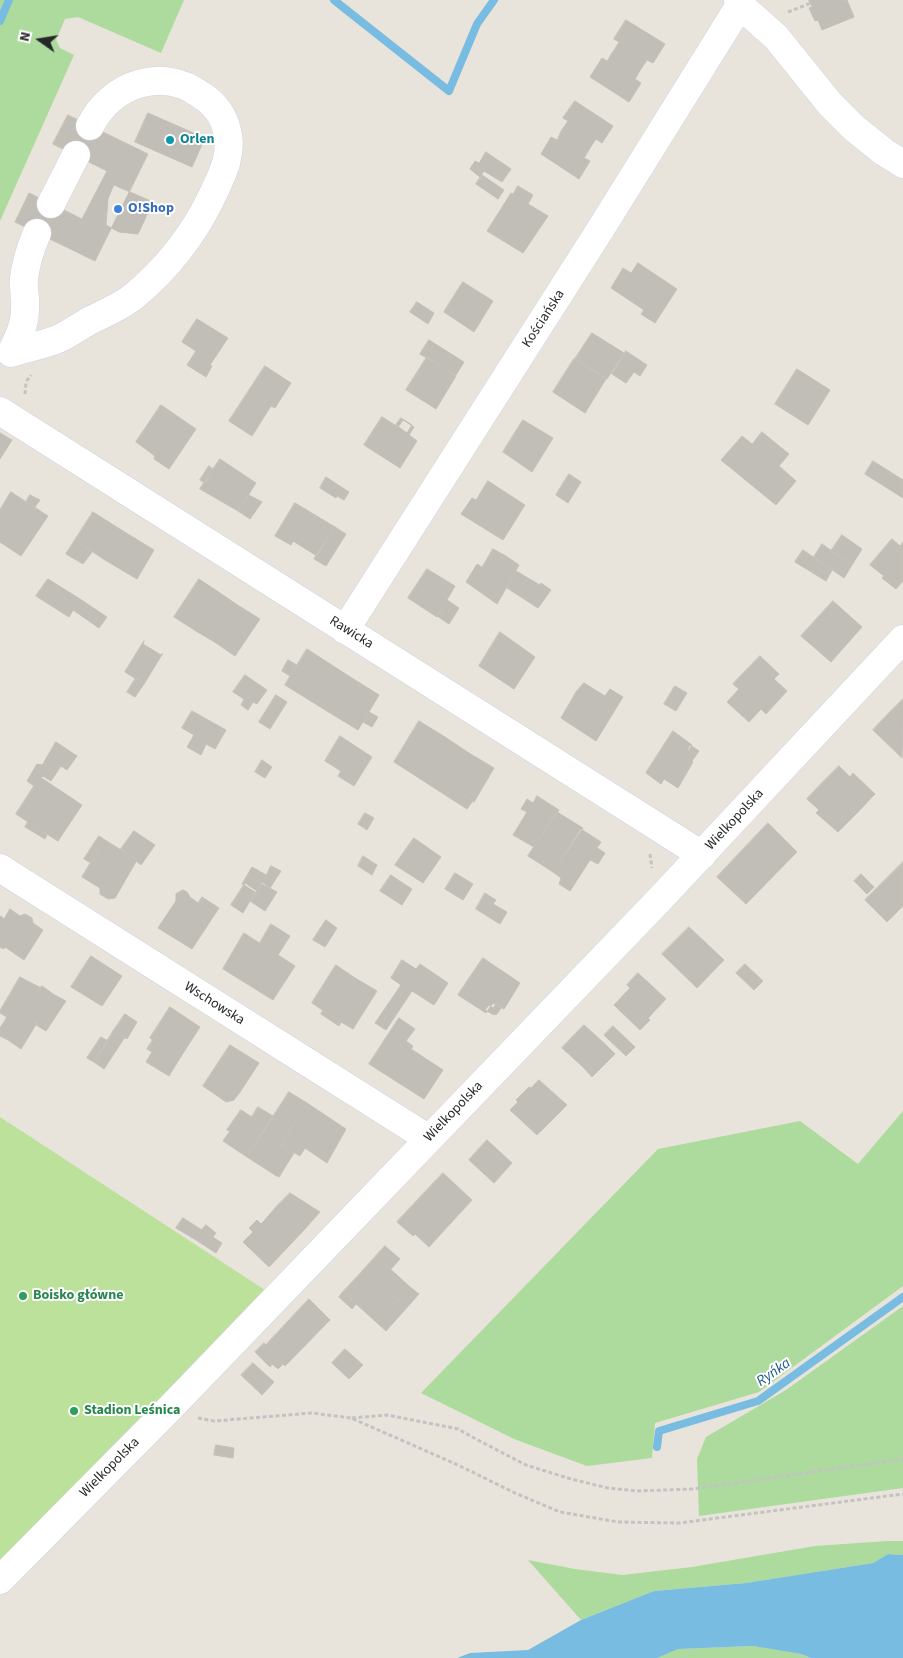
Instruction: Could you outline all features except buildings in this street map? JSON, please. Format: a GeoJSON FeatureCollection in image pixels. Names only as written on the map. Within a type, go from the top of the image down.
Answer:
{"type":"FeatureCollection","features":[{"type":"Feature","properties":{"kind":"street","name":"Kościańska"},"geometry":{"type":"LineString","coordinates":[[345,630],[600,230],[739,3],[776,37],[830,104],[854,128],[884,152],[903,164]]}},
{"type":"Feature","properties":{"kind":"street"},"geometry":{"type":"LineString","coordinates":[[6,362],[58,339],[132,297],[156,275],[173,257],[196,225],[212,198],[228,157],[227,131],[223,119],[216,108],[196,91],[182,85],[152,81],[125,89],[103,105],[90,126]]}},
{"type":"Feature","properties":{"kind":"street"},"geometry":{"type":"LineString","coordinates":[[51,204],[76,155]]}},
{"type":"Feature","properties":{"kind":"street"},"geometry":{"type":"LineString","coordinates":[[6,362],[18,339],[23,324],[25,309],[24,277],[37,233]]}},
{"type":"Feature","properties":{"kind":"street","name":"Rawicka"},"geometry":{"type":"LineString","coordinates":[[0,411],[702,855]]}},
{"type":"Feature","properties":{"kind":"street","name":"Wielkopolska"},"geometry":{"type":"LineString","coordinates":[[0,1580],[174,1404],[702,855],[903,639]]}},
{"type":"Feature","properties":{"kind":"street","name":"Wschowska"},"geometry":{"type":"LineString","coordinates":[[0,868],[429,1138]]}},
{"type":"Feature","properties":{"kind":"path"},"geometry":{"type":"LineString","coordinates":[[784,14],[811,3]]}},
{"type":"Feature","properties":{"kind":"path"},"geometry":{"type":"LineString","coordinates":[[647,874],[652,868],[650,849]]}},
{"type":"Feature","properties":{"kind":"path"},"geometry":{"type":"LineString","coordinates":[[174,1404],[191,1417],[214,1421],[312,1413],[351,1418],[388,1415],[458,1429],[526,1465],[571,1479],[608,1488],[637,1491],[692,1489],[903,1459]]}},
{"type":"Feature","properties":{"kind":"path"},"geometry":{"type":"LineString","coordinates":[[351,1418],[560,1512],[618,1522],[679,1523],[903,1494]]}},
{"type":"Feature","properties":{"kind":"green space"},"geometry":{"type":"Polygon","coordinates":[[[0,0],[184,0],[161,53],[78,17],[65,19],[56,40],[60,48],[74,55],[0,221],[0,0]]]}},
{"type":"Feature","properties":{"kind":"green space"},"geometry":{"type":"Polygon","coordinates":[[[903,1111],[903,1286],[759,1392],[655,1423],[652,1458],[587,1466],[514,1439],[421,1393],[658,1149],[800,1121],[858,1164],[903,1111]]]}},
{"type":"Feature","properties":{"kind":"green space","name":"Stadion Leśnica"},"geometry":{"type":"Polygon","coordinates":[[[0,1117],[265,1290],[0,1565],[0,1117]]]}},
{"type":"Feature","properties":{"kind":"green space"},"geometry":{"type":"Polygon","coordinates":[[[903,1306],[903,1488],[699,1516],[697,1459],[706,1437],[786,1390],[903,1306]]]}},
{"type":"Feature","properties":{"kind":"green space"},"geometry":{"type":"Polygon","coordinates":[[[903,1541],[903,1555],[888,1554],[873,1563],[746,1583],[654,1591],[581,1620],[528,1560],[622,1575],[692,1567],[815,1546],[903,1541]]]}},
{"type":"Feature","properties":{"kind":"green space"},"geometry":{"type":"Polygon","coordinates":[[[753,1646],[801,1654],[811,1658],[657,1658],[677,1649],[753,1646]]]}},
{"type":"Feature","properties":{"kind":"water"},"geometry":{"type":"Polygon","coordinates":[[[888,1554],[903,1555],[903,1658],[811,1658],[801,1654],[753,1646],[678,1649],[657,1658],[457,1658],[470,1653],[528,1650],[581,1620],[654,1591],[746,1583],[873,1563],[888,1554]]]}},
{"type":"Feature","properties":{"kind":"waterway"},"geometry":{"type":"LineString","coordinates":[[0,21],[9,0]]}},
{"type":"Feature","properties":{"kind":"waterway"},"geometry":{"type":"LineString","coordinates":[[334,0],[449,91],[477,24],[494,0]]}},
{"type":"Feature","properties":{"kind":"waterway","name":"Ryńka"},"geometry":{"type":"LineString","coordinates":[[657,1447],[659,1431],[758,1401],[903,1297]]}},
{"type":"Feature","properties":{"kind":"place","name":"Orlen"},"geometry":{"type":"Point","coordinates":[170,140]}},
{"type":"Feature","properties":{"kind":"place","name":"O!Shop"},"geometry":{"type":"Point","coordinates":[118,209]}},
{"type":"Feature","properties":{"kind":"place","name":"Boisko główne"},"geometry":{"type":"Point","coordinates":[23,1296]}},
{"type":"Feature","properties":{"kind":"place","name":"Stadion Leśnica"},"geometry":{"type":"Point","coordinates":[74,1411]}}]}
